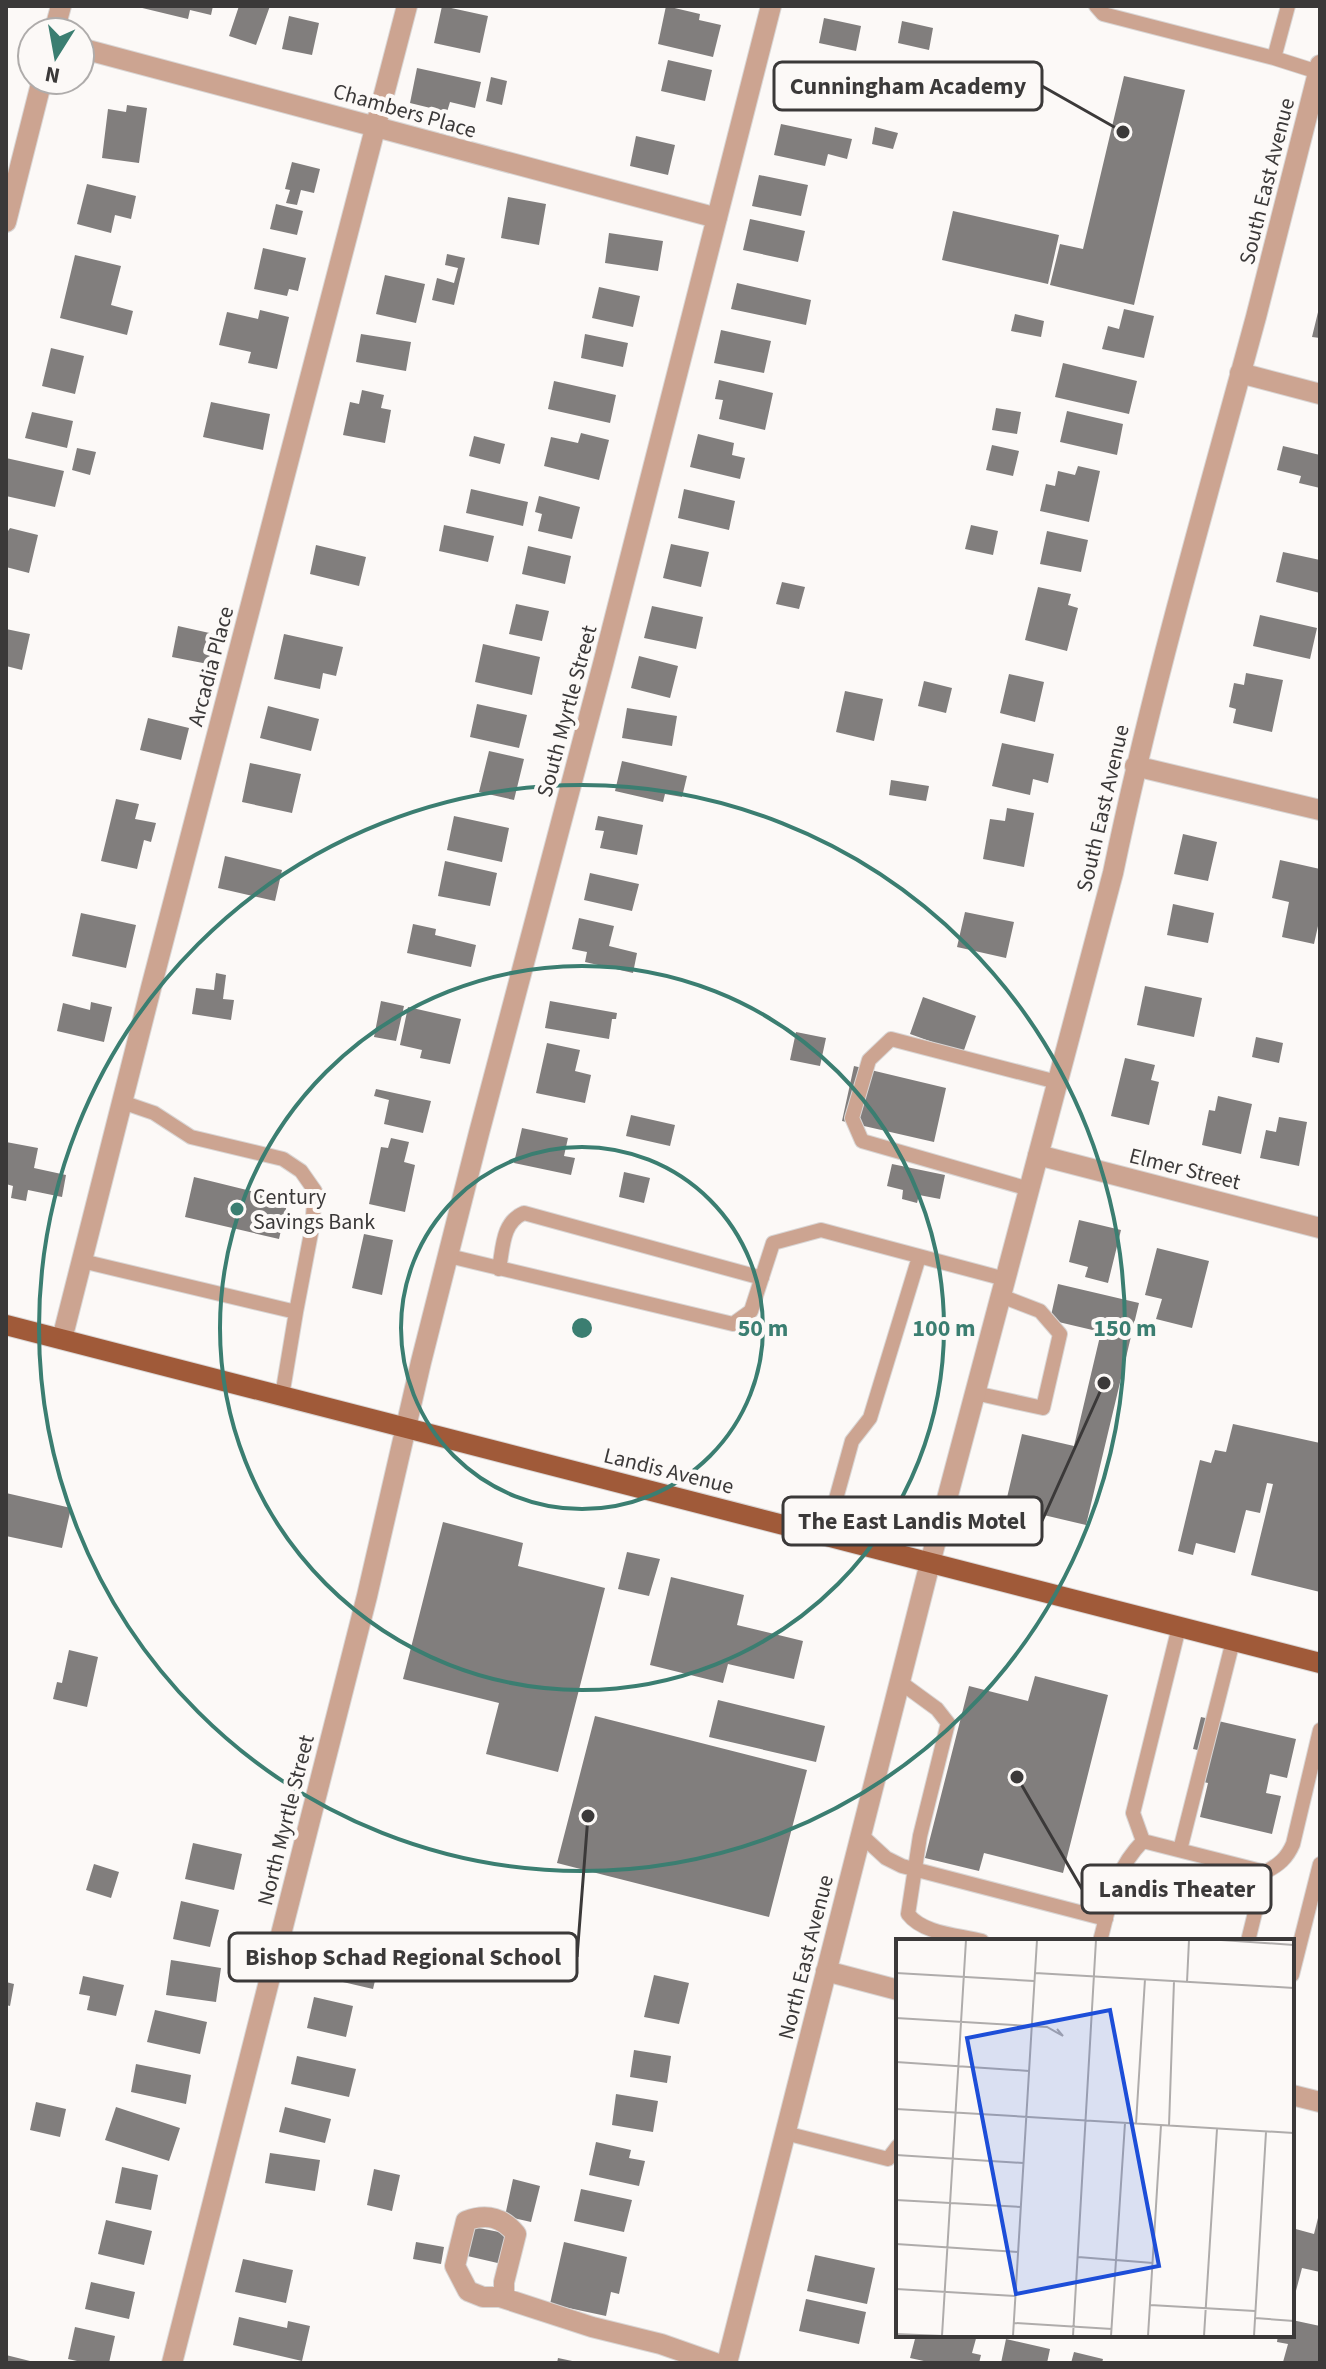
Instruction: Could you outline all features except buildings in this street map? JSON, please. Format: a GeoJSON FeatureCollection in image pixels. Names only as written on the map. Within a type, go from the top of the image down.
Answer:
{"type":"FeatureCollection","features":[{"type":"Feature","properties":{"kind":"main road","name":"Landis Avenue"},"geometry":{"type":"LineString","coordinates":[[6,1325],[1320,1663]]}},
{"type":"Feature","properties":{"kind":"street","name":"Arcadia Place"},"geometry":{"type":"LineString","coordinates":[[62,1339],[407,6]]}},
{"type":"Feature","properties":{"kind":"street","name":"South Myrtle Street"},"geometry":{"type":"LineString","coordinates":[[406,1428],[771,6]]}},
{"type":"Feature","properties":{"kind":"street","name":"Chambers Place"},"geometry":{"type":"LineString","coordinates":[[96,52],[717,218]]}},
{"type":"Feature","properties":{"kind":"street","name":"South East Avenue"},"geometry":{"type":"LineString","coordinates":[[930,1563],[1113,873],[1135,766],[1319,68]]}},
{"type":"Feature","properties":{"kind":"street"},"geometry":{"type":"LineString","coordinates":[[6,222],[38,96]]}},
{"type":"Feature","properties":{"kind":"street"},"geometry":{"type":"LineString","coordinates":[[1240,373],[1320,394]]}},
{"type":"Feature","properties":{"kind":"street"},"geometry":{"type":"LineString","coordinates":[[1135,766],[1320,810]]}},
{"type":"Feature","properties":{"kind":"street","name":"Elmer Street"},"geometry":{"type":"LineString","coordinates":[[1038,1155],[1320,1228]]}},
{"type":"Feature","properties":{"kind":"street","name":"North Myrtle Street"},"geometry":{"type":"LineString","coordinates":[[172,2363],[367,1596],[406,1428]]}},
{"type":"Feature","properties":{"kind":"street","name":"North East Avenue"},"geometry":{"type":"LineString","coordinates":[[727,2363],[930,1563]]}},
{"type":"Feature","properties":{"kind":"street"},"geometry":{"type":"LineString","coordinates":[[826,1971],[896,1989]]}},
{"type":"Feature","properties":{"kind":"street"},"geometry":{"type":"LineString","coordinates":[[1294,2096],[1320,2102]]}},
{"type":"Feature","properties":{"kind":"street"},"geometry":{"type":"LineString","coordinates":[[504,2298],[715,2363]]}},
{"type":"Feature","properties":{"kind":"lane"},"geometry":{"type":"LineString","coordinates":[[1096,6],[1103,14],[1319,68]]}},
{"type":"Feature","properties":{"kind":"lane"},"geometry":{"type":"LineString","coordinates":[[1274,58],[1288,6]]}},
{"type":"Feature","properties":{"kind":"lane"},"geometry":{"type":"LineString","coordinates":[[1029,1189],[862,1141],[852,1118],[869,1060],[891,1039],[1057,1082]]}},
{"type":"Feature","properties":{"kind":"lane"},"geometry":{"type":"LineString","coordinates":[[122,1102],[154,1113],[191,1137],[283,1159],[301,1171],[315,1191],[312,1228],[282,1396]]}},
{"type":"Feature","properties":{"kind":"lane"},"geometry":{"type":"LineString","coordinates":[[499,1269],[507,1228],[514,1217],[524,1213],[762,1278]]}},
{"type":"Feature","properties":{"kind":"lane"},"geometry":{"type":"LineString","coordinates":[[449,1256],[733,1324],[751,1311],[773,1243],[821,1230],[919,1257],[1003,1288],[1040,1311],[1060,1334],[1043,1408],[975,1393]]}},
{"type":"Feature","properties":{"kind":"lane"},"geometry":{"type":"LineString","coordinates":[[826,1535],[852,1441],[870,1418],[919,1257]]}},
{"type":"Feature","properties":{"kind":"lane"},"geometry":{"type":"LineString","coordinates":[[82,1261],[296,1312]]}},
{"type":"Feature","properties":{"kind":"lane"},"geometry":{"type":"LineString","coordinates":[[1143,1841],[1133,1813],[1179,1627]]}},
{"type":"Feature","properties":{"kind":"lane"},"geometry":{"type":"LineString","coordinates":[[1180,1850],[1233,1641]]}},
{"type":"Feature","properties":{"kind":"lane"},"geometry":{"type":"LineString","coordinates":[[900,1682],[937,1709],[948,1723],[920,1836],[908,1914],[915,1923],[975,1939]]}},
{"type":"Feature","properties":{"kind":"lane"},"geometry":{"type":"LineString","coordinates":[[1143,1841],[1265,1872],[1281,1863],[1289,1854],[1320,1730]]}},
{"type":"Feature","properties":{"kind":"lane"},"geometry":{"type":"LineString","coordinates":[[861,1835],[894,1863],[1106,1919]]}},
{"type":"Feature","properties":{"kind":"lane"},"geometry":{"type":"LineString","coordinates":[[1101,1939],[1124,1861],[1143,1841]]}},
{"type":"Feature","properties":{"kind":"lane"},"geometry":{"type":"LineString","coordinates":[[1294,1967],[1320,1864]]}},
{"type":"Feature","properties":{"kind":"lane"},"geometry":{"type":"LineString","coordinates":[[1248,1939],[1265,1872]]}},
{"type":"Feature","properties":{"kind":"lane"},"geometry":{"type":"LineString","coordinates":[[785,2133],[888,2159],[896,2149]]}},
{"type":"Feature","properties":{"kind":"place","name":"Cunningham Academy"},"geometry":{"type":"Point","coordinates":[1123,132]}},
{"type":"Feature","properties":{"kind":"place","name":"Century Savings Bank"},"geometry":{"type":"Point","coordinates":[237,1209]}},
{"type":"Feature","properties":{"kind":"place","name":"The East Landis Motel"},"geometry":{"type":"Point","coordinates":[1104,1383]}},
{"type":"Feature","properties":{"kind":"place","name":"Landis Theater"},"geometry":{"type":"Point","coordinates":[1017,1777]}},
{"type":"Feature","properties":{"kind":"place","name":"Bishop Schad Regional School"},"geometry":{"type":"Point","coordinates":[588,1816]}}]}
